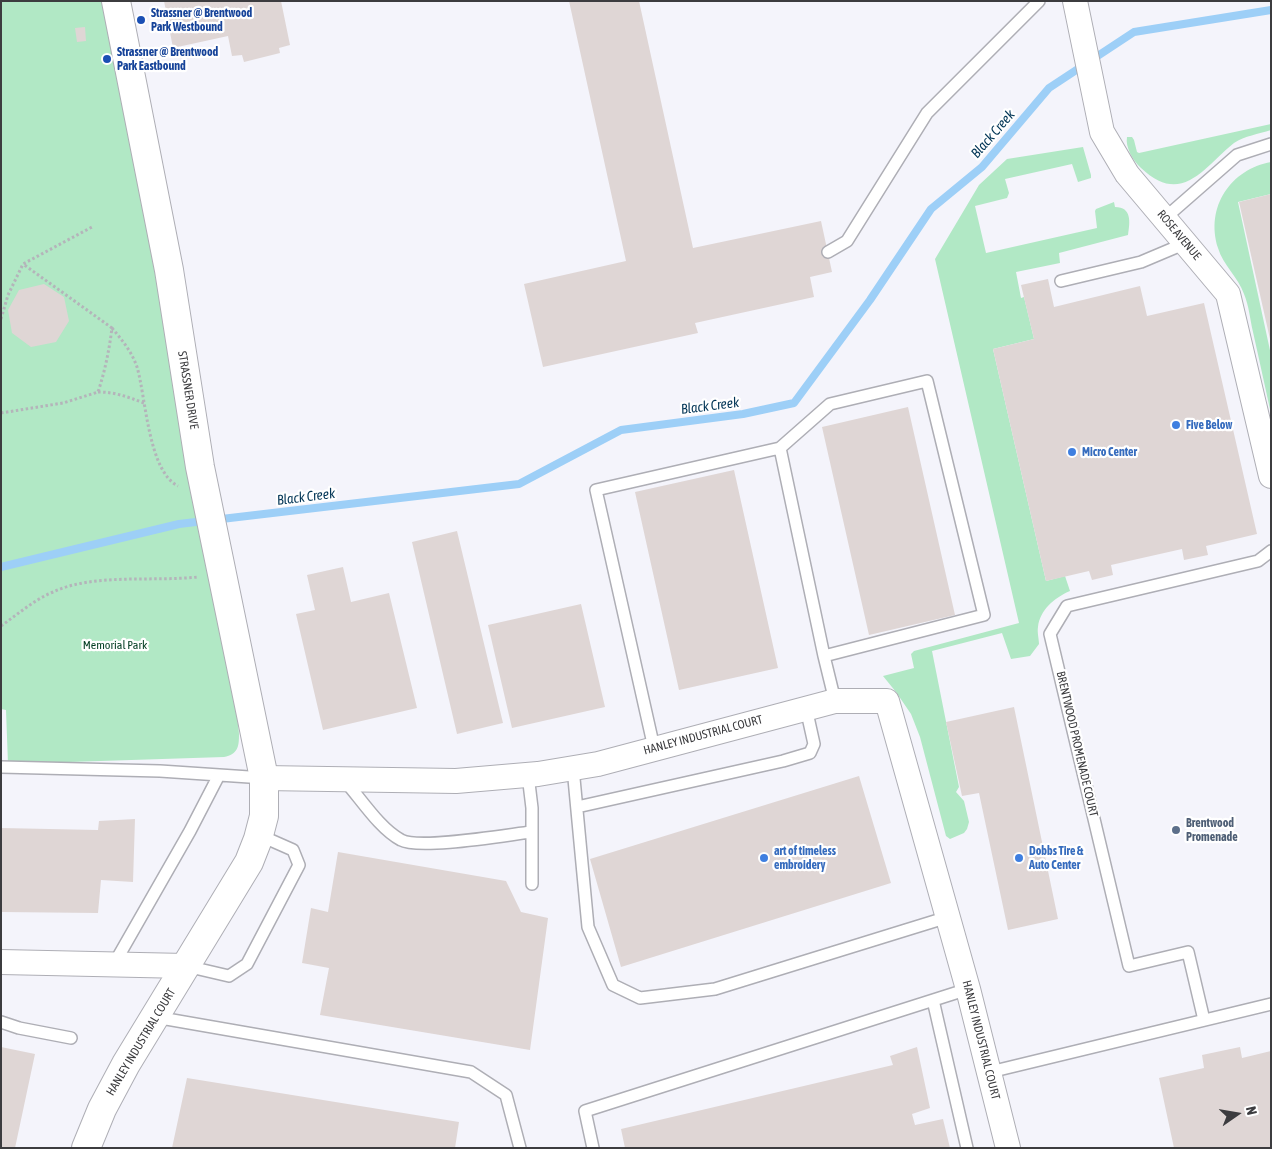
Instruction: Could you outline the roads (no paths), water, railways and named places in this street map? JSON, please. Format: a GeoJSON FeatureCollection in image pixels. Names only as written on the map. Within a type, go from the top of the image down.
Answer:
{"type":"FeatureCollection","features":[{"type":"Feature","properties":{"kind":"street","name":"STRASSNER DRIVE"},"geometry":{"type":"LineString","coordinates":[[116,1],[169,270],[200,467],[195,492],[211,569],[264,778]]}},
{"type":"Feature","properties":{"kind":"street","name":"ROSE AVENUE"},"geometry":{"type":"LineString","coordinates":[[1076,4],[1102,132],[1127,174],[1228,294],[1271,476]]}},
{"type":"Feature","properties":{"kind":"street","name":"HANLEY INDUSTRIAL COURT"},"geometry":{"type":"LineString","coordinates":[[86,1148],[102,1109],[122,1071],[249,862],[264,816],[264,778],[456,781],[528,775],[598,764],[835,701],[887,702],[968,989],[1008,1148]]}},
{"type":"Feature","properties":{"kind":"street"},"geometry":{"type":"LineString","coordinates":[[1,962],[186,966]]}},
{"type":"Feature","properties":{"kind":"lane"},"geometry":{"type":"LineString","coordinates":[[828,252],[846,241],[927,114],[1039,1]]}},
{"type":"Feature","properties":{"kind":"lane"},"geometry":{"type":"LineString","coordinates":[[1165,218],[1238,155],[1271,144]]}},
{"type":"Feature","properties":{"kind":"lane"},"geometry":{"type":"LineString","coordinates":[[1061,281],[1141,262],[1186,243]]}},
{"type":"Feature","properties":{"kind":"lane"},"geometry":{"type":"LineString","coordinates":[[654,748],[596,490],[780,448],[830,404],[927,382],[984,615],[824,656]]}},
{"type":"Feature","properties":{"kind":"lane"},"geometry":{"type":"LineString","coordinates":[[780,448],[835,701]]}},
{"type":"Feature","properties":{"kind":"lane","name":"BRENTWOOD PROMENADE COURT"},"geometry":{"type":"LineString","coordinates":[[1204,1020],[1188,952],[1129,966],[1050,634],[1067,606],[1258,562],[1271,551]]}},
{"type":"Feature","properties":{"kind":"lane"},"geometry":{"type":"LineString","coordinates":[[577,807],[783,761],[810,753],[814,744],[806,708]]}},
{"type":"Feature","properties":{"kind":"lane"},"geometry":{"type":"LineString","coordinates":[[1,767],[160,771],[264,778]]}},
{"type":"Feature","properties":{"kind":"lane"},"geometry":{"type":"LineString","coordinates":[[574,768],[588,927],[613,985],[640,998],[715,989],[948,917]]}},
{"type":"Feature","properties":{"kind":"lane"},"geometry":{"type":"LineString","coordinates":[[114,964],[190,831],[219,775]]}},
{"type":"Feature","properties":{"kind":"lane"},"geometry":{"type":"LineString","coordinates":[[528,775],[532,808],[532,884]]}},
{"type":"Feature","properties":{"kind":"lane"},"geometry":{"type":"LineString","coordinates":[[344,780],[385,828],[402,841],[426,844],[531,832]]}},
{"type":"Feature","properties":{"kind":"lane"},"geometry":{"type":"LineString","coordinates":[[186,966],[229,976],[247,964],[299,865],[293,850],[259,835]]}},
{"type":"Feature","properties":{"kind":"lane"},"geometry":{"type":"LineString","coordinates":[[593,1148],[585,1111],[968,989]]}},
{"type":"Feature","properties":{"kind":"lane"},"geometry":{"type":"LineString","coordinates":[[933,1000],[967,1148]]}},
{"type":"Feature","properties":{"kind":"lane"},"geometry":{"type":"LineString","coordinates":[[990,1072],[1271,1004]]}},
{"type":"Feature","properties":{"kind":"lane"},"geometry":{"type":"LineString","coordinates":[[155,1017],[471,1072],[506,1095],[520,1148]]}},
{"type":"Feature","properties":{"kind":"lane"},"geometry":{"type":"LineString","coordinates":[[1,1022],[19,1028],[71,1038]]}},
{"type":"Feature","properties":{"kind":"waterway","name":"Black Creek"},"geometry":{"type":"LineString","coordinates":[[1,567],[179,524],[519,484],[621,430],[743,414],[794,403],[870,300],[931,209],[982,167],[1049,88],[1134,32],[1271,10]]}},
{"type":"Feature","properties":{"kind":"place","name":"Strassner @ Brentwood Park Westbound"},"geometry":{"type":"Point","coordinates":[141,20]}},
{"type":"Feature","properties":{"kind":"place","name":"Strassner @ Brentwood Park Eastbound"},"geometry":{"type":"Point","coordinates":[107,59]}},
{"type":"Feature","properties":{"kind":"place","name":"Five Below"},"geometry":{"type":"Point","coordinates":[1176,425]}},
{"type":"Feature","properties":{"kind":"place","name":"Micro Center"},"geometry":{"type":"Point","coordinates":[1072,452]}},
{"type":"Feature","properties":{"kind":"place","name":"Brentwood Promenade"},"geometry":{"type":"Point","coordinates":[1176,830]}},
{"type":"Feature","properties":{"kind":"place","name":"art of timeless embroidery"},"geometry":{"type":"Point","coordinates":[764,858]}},
{"type":"Feature","properties":{"kind":"place","name":"Dobbs Tire & Auto Center"},"geometry":{"type":"Point","coordinates":[1019,858]}},
{"type":"Feature","properties":{"kind":"park label","name":"Memorial Park"},"geometry":{"type":"Point","coordinates":[115,645]}}]}
